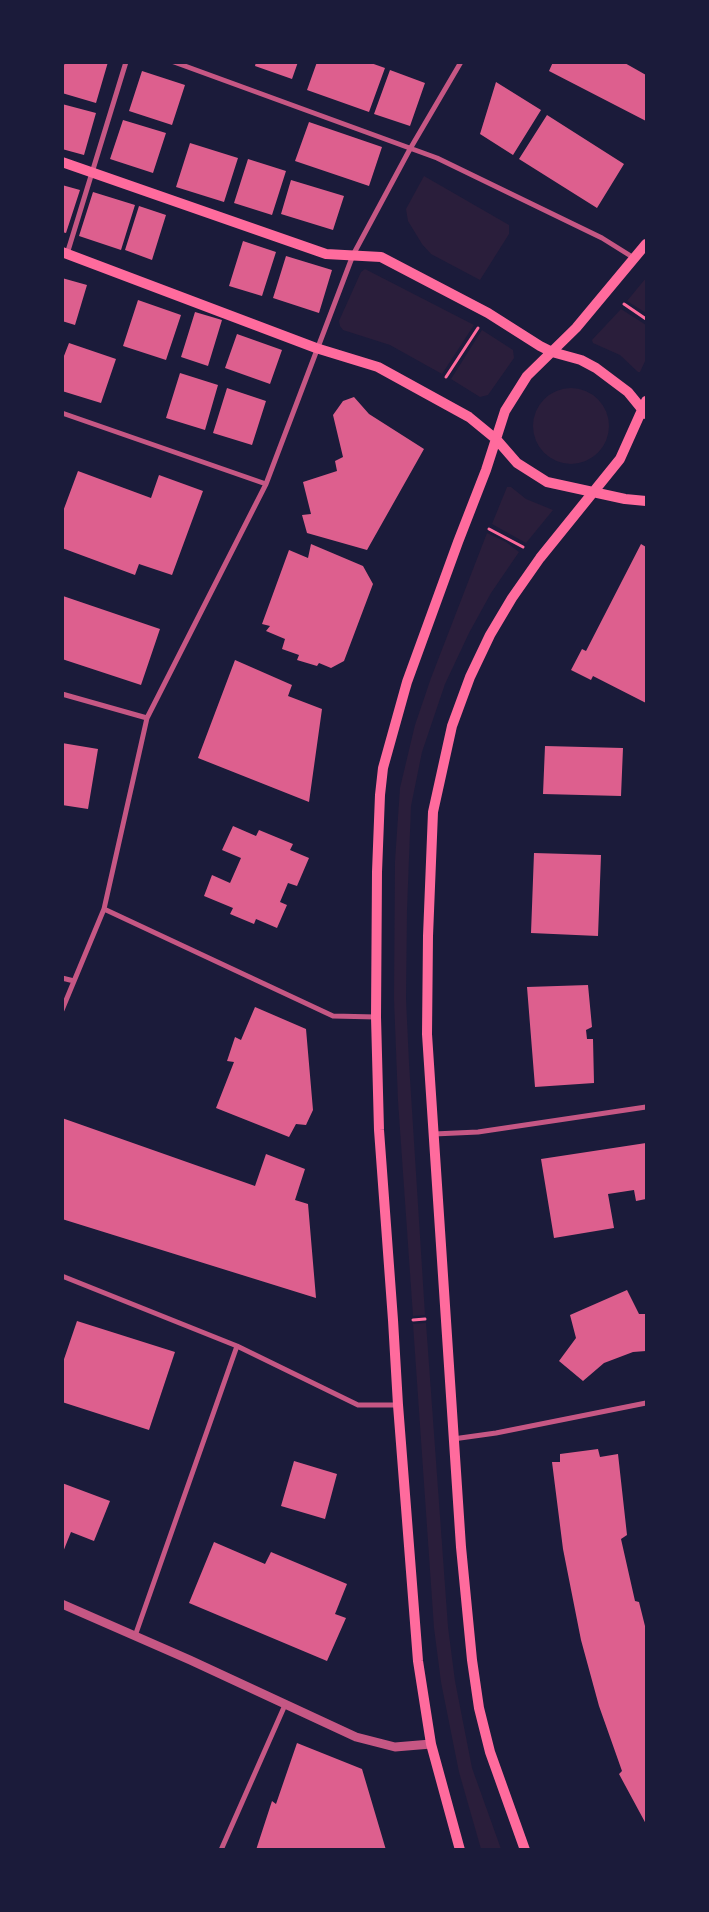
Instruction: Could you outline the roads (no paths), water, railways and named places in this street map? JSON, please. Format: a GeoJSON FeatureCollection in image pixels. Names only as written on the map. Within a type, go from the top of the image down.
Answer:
{"type":"FeatureCollection","features":[{"type":"Feature","properties":{"kind":"main road"},"geometry":{"type":"LineString","coordinates":[[62,162],[326,254],[381,256],[488,313],[540,346],[552,352],[581,360],[609,376],[645,409],[620,458],[537,563],[512,598],[490,635],[470,678],[450,734],[433,812],[430,854],[427,1034],[460,1547],[479,1708],[490,1752],[526,1850]]}},
{"type":"Feature","properties":{"kind":"main road"},"geometry":{"type":"LineString","coordinates":[[460,1850],[431,1744],[418,1662],[398,1405],[379,1130],[376,1018],[377,872],[383,768],[407,682],[497,440],[505,411],[527,376],[576,328],[646,244]]}},
{"type":"Feature","properties":{"kind":"main road"},"geometry":{"type":"LineString","coordinates":[[65,253],[316,348],[378,367],[469,417],[497,440],[517,463],[547,482],[625,499],[646,501]]}},
{"type":"Feature","properties":{"kind":"street"},"geometry":{"type":"LineString","coordinates":[[65,253],[126,62]]}},
{"type":"Feature","properties":{"kind":"street"},"geometry":{"type":"LineString","coordinates":[[174,62],[437,158],[602,238],[634,258]]}},
{"type":"Feature","properties":{"kind":"street"},"geometry":{"type":"LineString","coordinates":[[62,1010],[104,909],[147,718],[266,484],[316,348],[353,255],[410,149],[461,62]]}},
{"type":"Feature","properties":{"kind":"street"},"geometry":{"type":"LineString","coordinates":[[62,413],[266,484]]}},
{"type":"Feature","properties":{"kind":"street"},"geometry":{"type":"LineString","coordinates":[[62,694],[147,718]]}},
{"type":"Feature","properties":{"kind":"street"},"geometry":{"type":"LineString","coordinates":[[104,909],[333,1016],[376,1018]]}},
{"type":"Feature","properties":{"kind":"street"},"geometry":{"type":"LineString","coordinates":[[62,978],[74,982]]}},
{"type":"Feature","properties":{"kind":"street"},"geometry":{"type":"LineString","coordinates":[[433,1134],[478,1132],[646,1107]]}},
{"type":"Feature","properties":{"kind":"street"},"geometry":{"type":"LineString","coordinates":[[62,1276],[237,1346],[358,1405],[398,1405]]}},
{"type":"Feature","properties":{"kind":"street"},"geometry":{"type":"LineString","coordinates":[[135,1637],[237,1346]]}},
{"type":"Feature","properties":{"kind":"street"},"geometry":{"type":"LineString","coordinates":[[453,1439],[496,1434],[646,1403]]}},
{"type":"Feature","properties":{"kind":"street"},"geometry":{"type":"LineString","coordinates":[[62,1604],[190,1660],[356,1737],[395,1747],[431,1744]]}},
{"type":"Feature","properties":{"kind":"street"},"geometry":{"type":"LineString","coordinates":[[221,1850],[285,1705]]}}]}
